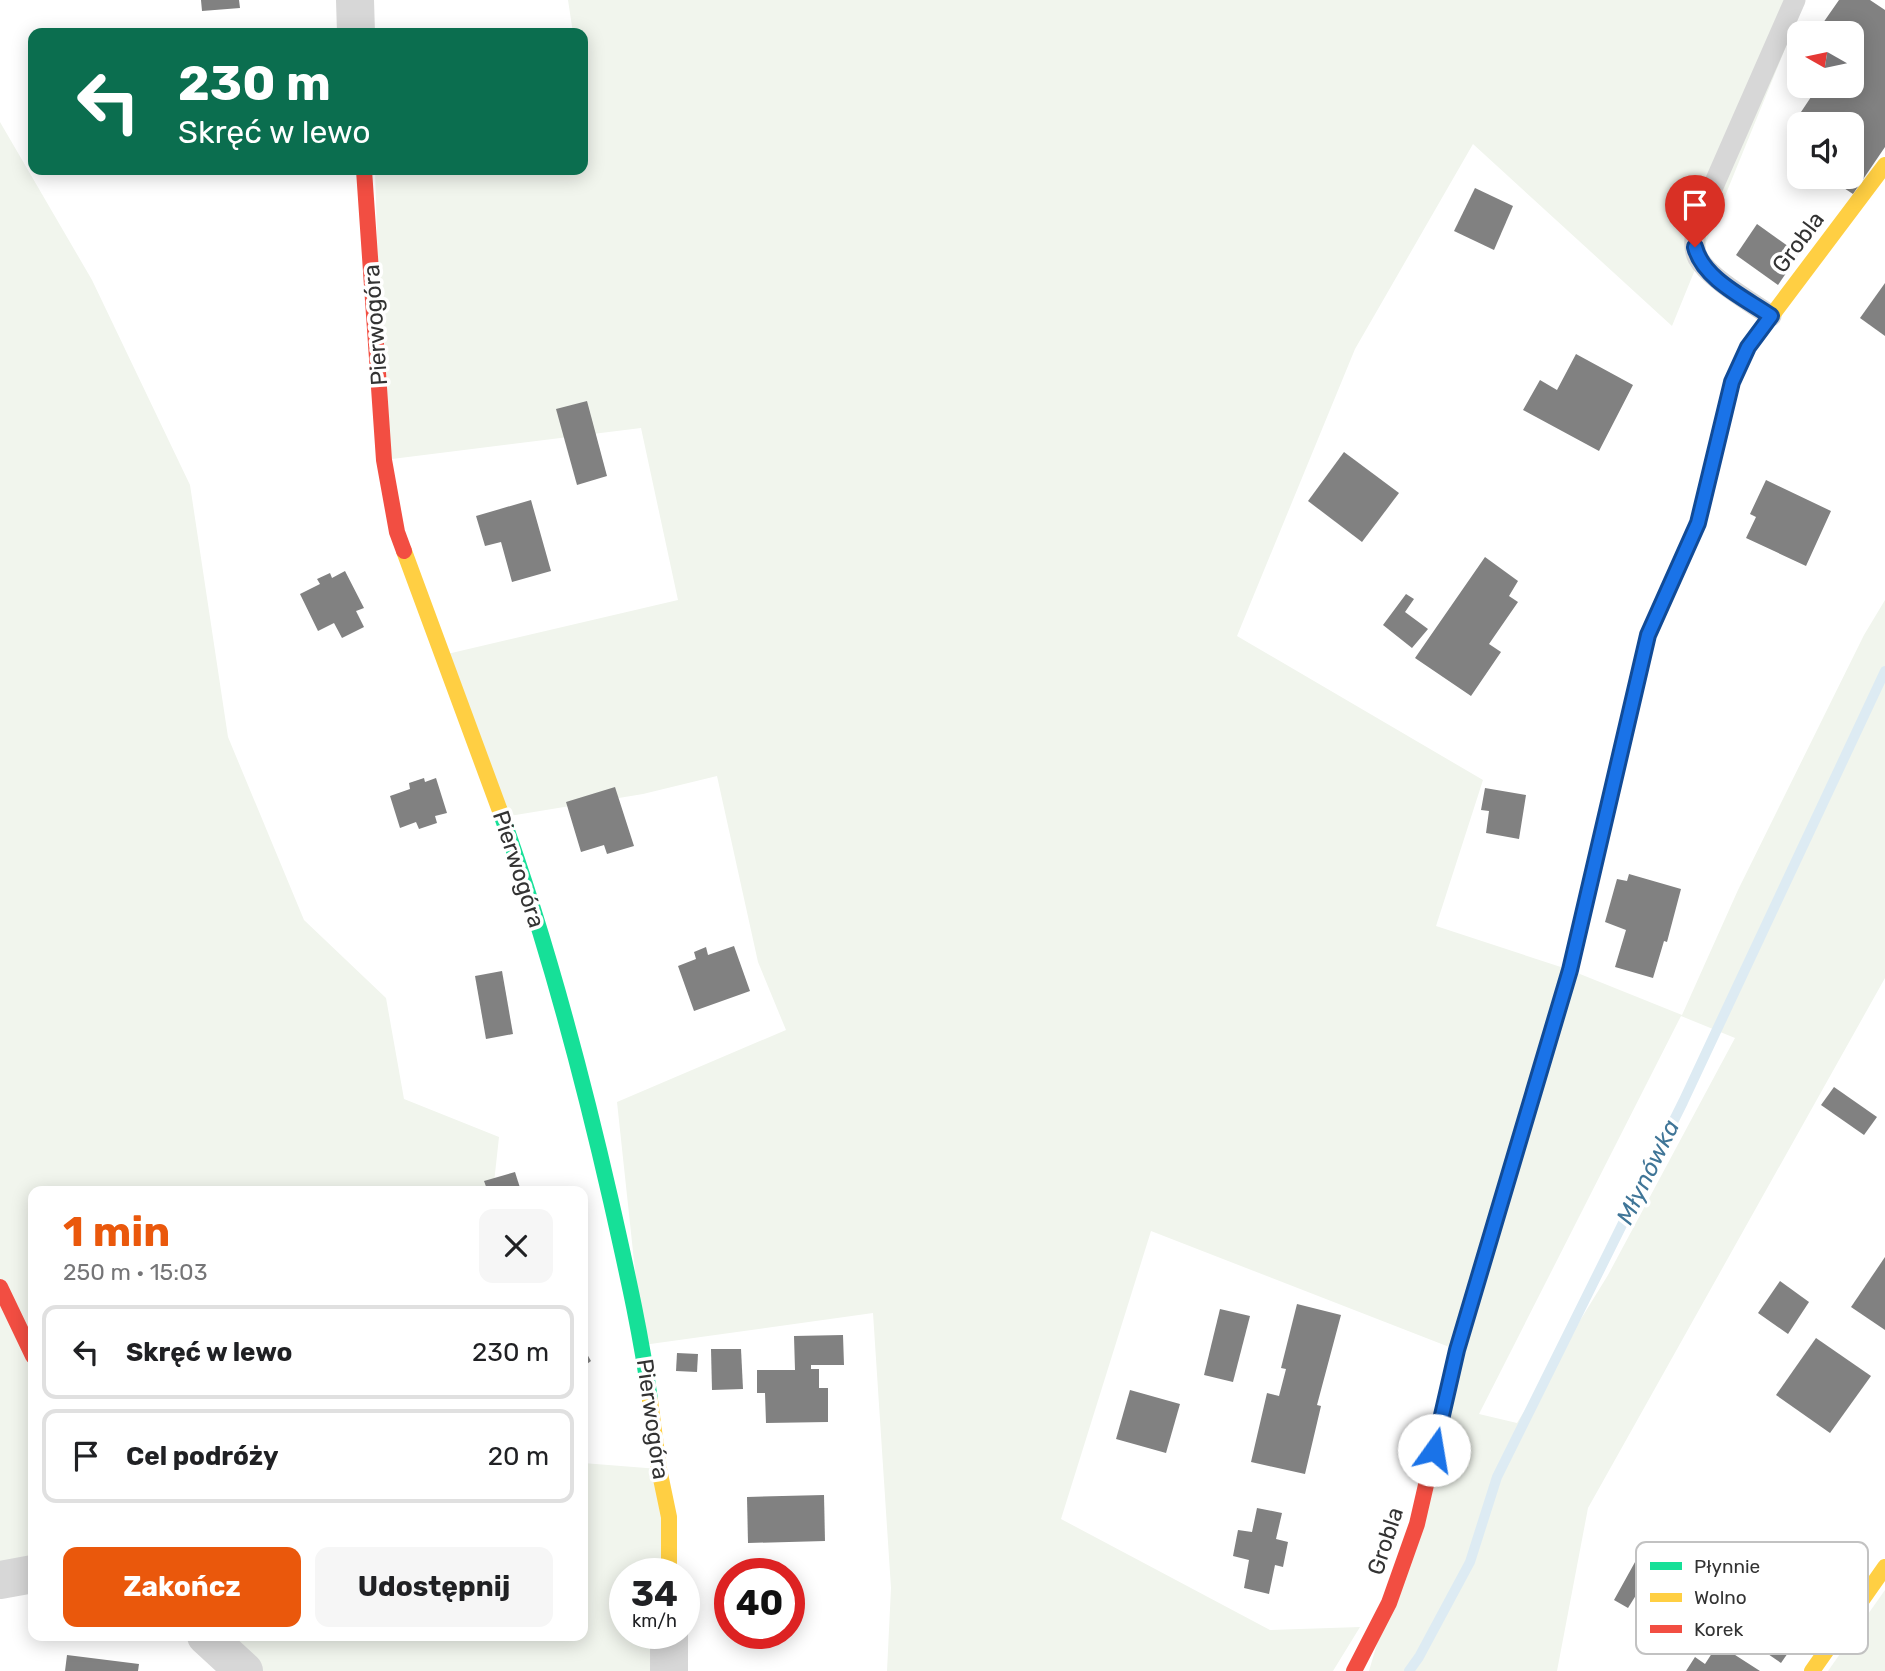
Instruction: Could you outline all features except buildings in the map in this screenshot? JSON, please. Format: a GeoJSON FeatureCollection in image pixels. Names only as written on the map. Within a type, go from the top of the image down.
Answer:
{"type":"FeatureCollection","features":[{"type":"Feature","properties":{"kind":"street"},"geometry":{"type":"LineString","coordinates":[[355,0],[356,28]]}},
{"type":"Feature","properties":{"kind":"street","name":"Grobla"},"geometry":{"type":"LineString","coordinates":[[1354,1671],[1389,1603],[1416,1524],[1457,1350],[1570,970],[1648,635],[1698,523],[1732,382],[1748,347],[1885,165]]}},
{"type":"Feature","properties":{"kind":"street","name":"Pierwogóra"},"geometry":{"type":"LineString","coordinates":[[364,175],[384,460],[397,531],[526,883],[591,1114],[643,1346],[668,1517],[669,1558]]}},
{"type":"Feature","properties":{"kind":"street"},"geometry":{"type":"LineString","coordinates":[[0,1287],[28,1346]]}},
{"type":"Feature","properties":{"kind":"street"},"geometry":{"type":"LineString","coordinates":[[1868,1591],[1885,1567]]}},
{"type":"Feature","properties":{"kind":"street"},"geometry":{"type":"LineString","coordinates":[[0,1580],[28,1575]]}},
{"type":"Feature","properties":{"kind":"street"},"geometry":{"type":"LineString","coordinates":[[211,1641],[244,1671]]}},
{"type":"Feature","properties":{"kind":"street"},"geometry":{"type":"LineString","coordinates":[[669,1649],[669,1671]]}},
{"type":"Feature","properties":{"kind":"street"},"geometry":{"type":"LineString","coordinates":[[1812,1671],[1824,1654]]}},
{"type":"Feature","properties":{"kind":"lane"},"geometry":{"type":"LineString","coordinates":[[1771,316],[1721,282],[1698,258],[1695,247],[1701,214],[1795,0]]}},
{"type":"Feature","properties":{"kind":"shaded area"},"geometry":{"type":"Polygon","coordinates":[[[568,0],[1805,0],[1796,21],[1787,21],[1787,44],[1672,326],[1473,144],[1355,349],[1237,636],[1483,780],[1436,926],[1570,970],[1457,1350],[1151,1231],[1061,1519],[1270,1630],[1360,1627],[1333,1671],[887,1671],[891,1588],[873,1313],[643,1345],[617,1102],[786,1030],[758,962],[717,776],[643,794],[503,817],[443,655],[678,600],[641,428],[384,460],[375,175],[588,175],[588,28],[572,28],[568,0]]]}},
{"type":"Feature","properties":{"kind":"shaded area"},"geometry":{"type":"Polygon","coordinates":[[[0,122],[28,170],[28,175],[31,175],[92,280],[190,485],[228,737],[304,920],[386,998],[404,1099],[499,1137],[494,1186],[28,1186],[28,1575],[0,1580],[0,122]]]}},
{"type":"Feature","properties":{"kind":"shaded area"},"geometry":{"type":"Polygon","coordinates":[[[1885,600],[1885,978],[1588,1508],[1557,1671],[1369,1671],[1575,972],[1682,1015],[1738,890],[1864,635],[1885,600]],[[1681,1016],[1479,1414],[1517,1423],[1608,1275],[1735,1038],[1681,1016]]]}},
{"type":"Feature","properties":{"kind":"shaded area"},"geometry":{"type":"Polygon","coordinates":[[[588,1463],[659,1469],[668,1558],[609,1558],[609,1649],[669,1649],[669,1671],[244,1671],[211,1641],[588,1641],[588,1463]]]}},
{"type":"Feature","properties":{"kind":"shaded area"},"geometry":{"type":"Polygon","coordinates":[[[1885,1590],[1885,1671],[1828,1671],[1840,1654],[1868,1654],[1868,1614],[1885,1590]]]}},
{"type":"Feature","properties":{"kind":"waterway","name":"Młynówka"},"geometry":{"type":"LineString","coordinates":[[1409,1671],[1470,1562],[1497,1477],[1683,1102],[1885,671]]}},
{"type":"Feature","properties":{"kind":"traffic: fast"},"geometry":{"type":"LineString","coordinates":[[1571,967],[1648,635],[1698,523],[1723,419]]}},
{"type":"Feature","properties":{"kind":"traffic: fast"},"geometry":{"type":"LineString","coordinates":[[500,811],[562,1004],[628,1276],[650,1400]]}},
{"type":"Feature","properties":{"kind":"traffic: slow"},"geometry":{"type":"LineString","coordinates":[[1723,419],[1732,382],[1748,347],[1885,165]]}},
{"type":"Feature","properties":{"kind":"traffic: slow"},"geometry":{"type":"LineString","coordinates":[[404,551],[500,811]]}},
{"type":"Feature","properties":{"kind":"traffic: slow"},"geometry":{"type":"LineString","coordinates":[[1483,1262],[1571,967]]}},
{"type":"Feature","properties":{"kind":"traffic: slow"},"geometry":{"type":"LineString","coordinates":[[650,1400],[659,1469],[669,1517],[669,1558]]}},
{"type":"Feature","properties":{"kind":"traffic: slow"},"geometry":{"type":"LineString","coordinates":[[1868,1591],[1885,1567]]}},
{"type":"Feature","properties":{"kind":"traffic: slow"},"geometry":{"type":"LineString","coordinates":[[1812,1671],[1824,1654]]}},
{"type":"Feature","properties":{"kind":"traffic: jam"},"geometry":{"type":"LineString","coordinates":[[364,175],[384,460],[397,532],[404,551]]}},
{"type":"Feature","properties":{"kind":"traffic: jam"},"geometry":{"type":"LineString","coordinates":[[1354,1671],[1389,1603],[1417,1524],[1457,1350],[1483,1262]]}},
{"type":"Feature","properties":{"kind":"traffic: jam"},"geometry":{"type":"LineString","coordinates":[[0,1287],[28,1346]]}},
{"type":"Feature","properties":{"kind":"route"},"geometry":{"type":"LineString","coordinates":[[1434,1450],[1457,1350],[1570,970],[1648,635],[1698,523],[1732,382],[1748,347],[1771,316],[1721,282],[1698,258],[1695,247]]}}]}
